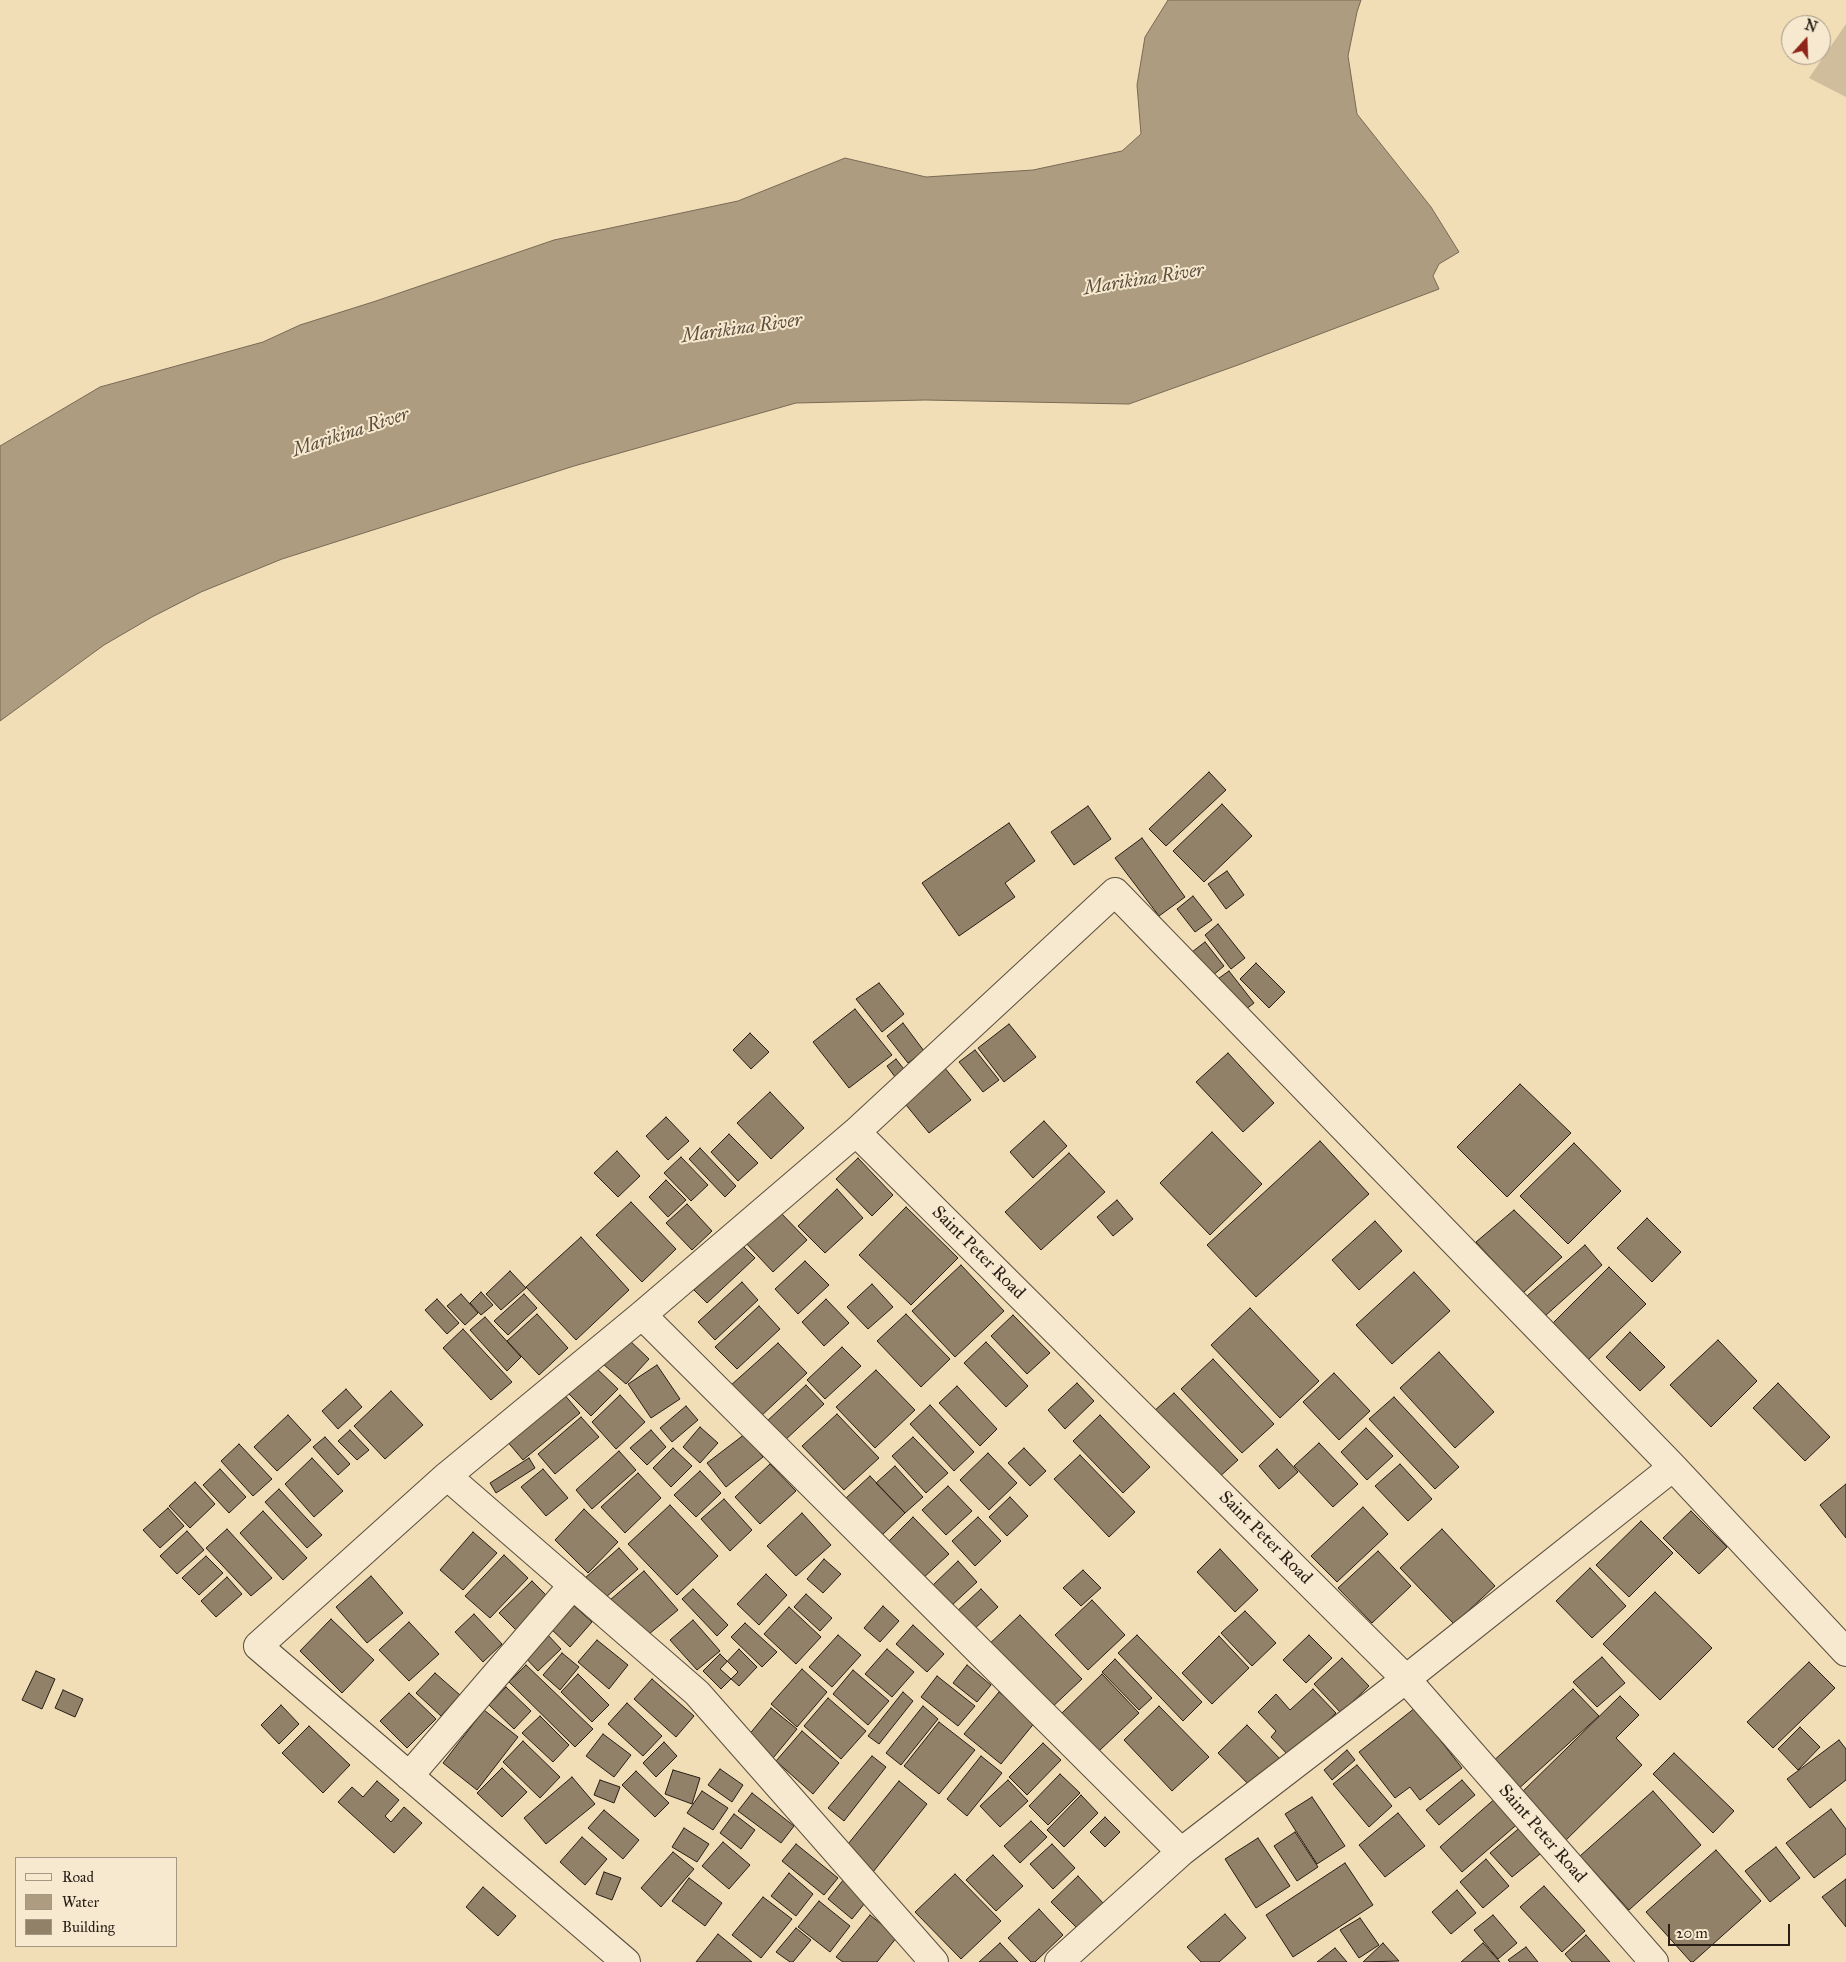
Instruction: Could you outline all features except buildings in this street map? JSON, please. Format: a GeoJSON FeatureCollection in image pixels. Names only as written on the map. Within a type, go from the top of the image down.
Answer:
{"type":"FeatureCollection","features":[{"type":"Feature","properties":{"kind":"street"},"geometry":{"type":"LineString","coordinates":[[626,1962],[258,1646],[447,1476],[642,1315],[856,1132],[1115,892],[1673,1467],[1846,1652]]}},
{"type":"Feature","properties":{"kind":"street","name":"Saint Peter Road"},"geometry":{"type":"LineString","coordinates":[[856,1132],[1406,1679],[1654,1962]]}},
{"type":"Feature","properties":{"kind":"street"},"geometry":{"type":"LineString","coordinates":[[642,1315],[1181,1852]]}},
{"type":"Feature","properties":{"kind":"street"},"geometry":{"type":"LineString","coordinates":[[1059,1962],[1181,1852],[1406,1679],[1673,1467]]}},
{"type":"Feature","properties":{"kind":"street"},"geometry":{"type":"LineString","coordinates":[[447,1476],[697,1693],[934,1962]]}},
{"type":"Feature","properties":{"kind":"street"},"geometry":{"type":"LineString","coordinates":[[409,1776],[573,1585]]}},
{"type":"Feature","properties":{"kind":"shaded area"},"geometry":{"type":"Polygon","coordinates":[[[1846,24],[1846,97],[1809,78],[1818,65],[1831,65],[1831,46],[1846,24]]]}},
{"type":"Feature","properties":{"kind":"water","name":"Marikina River"},"geometry":{"type":"Polygon","coordinates":[[[1168,0],[1361,0],[1348,56],[1357,114],[1431,207],[1459,252],[1439,264],[1433,276],[1439,289],[1129,404],[925,400],[796,403],[574,466],[282,559],[201,592],[152,617],[104,645],[0,721],[0,446],[100,387],[263,342],[300,325],[554,240],[738,201],[845,158],[926,177],[1033,170],[1122,151],[1141,134],[1137,85],[1145,37],[1168,0]]]}}]}
